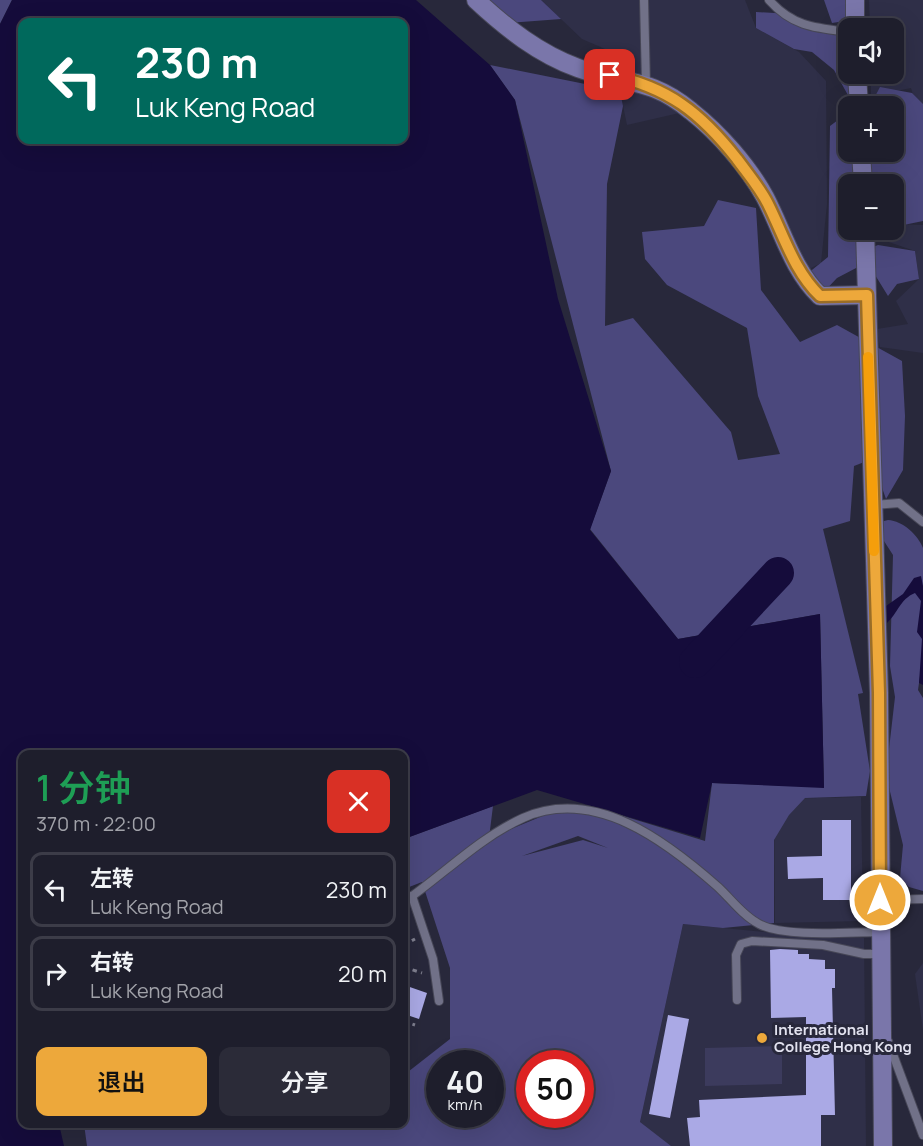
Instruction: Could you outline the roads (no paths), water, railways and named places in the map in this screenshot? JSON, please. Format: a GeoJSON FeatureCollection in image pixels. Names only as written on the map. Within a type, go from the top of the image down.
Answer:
{"type":"FeatureCollection","features":[{"type":"Feature","properties":{"kind":"main road"},"geometry":{"type":"LineString","coordinates":[[476,0],[516,34],[552,57],[578,68],[646,84],[689,109],[723,141],[764,195],[805,281],[820,296],[867,295]]}},
{"type":"Feature","properties":{"kind":"main road"},"geometry":{"type":"LineString","coordinates":[[855,0],[855,18]]}},
{"type":"Feature","properties":{"kind":"main road"},"geometry":{"type":"LineString","coordinates":[[865,240],[879,693],[880,900],[883,932],[884,1029],[883,1146]]}},
{"type":"Feature","properties":{"kind":"lane"},"geometry":{"type":"LineString","coordinates":[[644,0],[646,84]]}},
{"type":"Feature","properties":{"kind":"lane"},"geometry":{"type":"LineString","coordinates":[[770,0],[795,22],[838,31]]}},
{"type":"Feature","properties":{"kind":"lane"},"geometry":{"type":"LineString","coordinates":[[873,505],[899,503],[923,522]]}},
{"type":"Feature","properties":{"kind":"lane"},"geometry":{"type":"LineString","coordinates":[[408,899],[493,835],[524,818],[551,810],[576,809],[605,813],[642,829],[689,863],[759,924],[808,932],[883,932]]}},
{"type":"Feature","properties":{"kind":"lane"},"geometry":{"type":"LineString","coordinates":[[412,896],[433,959],[439,1001]]}},
{"type":"Feature","properties":{"kind":"lane"},"geometry":{"type":"LineString","coordinates":[[880,900],[923,899]]}},
{"type":"Feature","properties":{"kind":"lane"},"geometry":{"type":"LineString","coordinates":[[737,1000],[736,955],[741,944],[752,941],[823,945],[864,954],[883,954]]}},
{"type":"Feature","properties":{"kind":"lane"},"geometry":{"type":"LineString","coordinates":[[884,1029],[923,1135]]}},
{"type":"Feature","properties":{"kind":"waterway"},"geometry":{"type":"LineString","coordinates":[[695,662],[778,573]]}},
{"type":"Feature","properties":{"kind":"place","name":"International College Hong Kong"},"geometry":{"type":"Point","coordinates":[762,1038]}}]}
